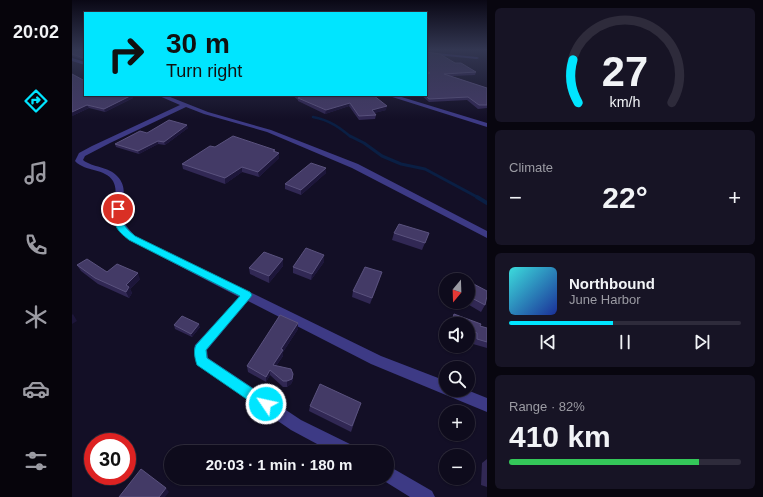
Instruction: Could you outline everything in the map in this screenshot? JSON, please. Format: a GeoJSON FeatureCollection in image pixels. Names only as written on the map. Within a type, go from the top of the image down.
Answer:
{"type":"FeatureCollection","features":[{"type":"Feature","properties":{"kind":"street"},"geometry":{"type":"LineString","coordinates":[[162,96],[185,105],[269,131],[355,166],[487,235]]}},
{"type":"Feature","properties":{"kind":"street"},"geometry":{"type":"LineString","coordinates":[[392,96],[487,126]]}},
{"type":"Feature","properties":{"kind":"street"},"geometry":{"type":"LineString","coordinates":[[185,105],[161,118],[122,133],[90,149],[82,155],[78,161],[83,165],[106,172],[116,180],[120,191],[117,221],[123,230],[132,238],[376,360],[439,385]]}},
{"type":"Feature","properties":{"kind":"street"},"geometry":{"type":"LineString","coordinates":[[247,295],[200,349],[202,361],[296,425],[335,445]]}},
{"type":"Feature","properties":{"kind":"street"},"geometry":{"type":"LineString","coordinates":[[467,397],[487,405]]}},
{"type":"Feature","properties":{"kind":"street"},"geometry":{"type":"LineString","coordinates":[[394,477],[426,497]]}},
{"type":"Feature","properties":{"kind":"building"},"geometry":{"type":"Polygon","coordinates":[[[457,73],[444,74],[487,88],[487,105],[479,105],[468,97],[429,99],[426,96],[427,74],[457,73]]]}},
{"type":"Feature","properties":{"kind":"building"},"geometry":{"type":"Polygon","coordinates":[[[72,74],[84,80],[84,96],[130,96],[104,109],[87,105],[72,112],[72,74]]]}},
{"type":"Feature","properties":{"kind":"building"},"geometry":{"type":"Polygon","coordinates":[[[298,96],[374,96],[387,106],[372,110],[376,115],[359,116],[350,103],[326,110],[298,98],[300,97],[298,96]]]}},
{"type":"Feature","properties":{"kind":"building"},"geometry":{"type":"Polygon","coordinates":[[[169,120],[187,125],[164,142],[158,141],[138,151],[115,144],[140,131],[147,133],[169,120]]]}},
{"type":"Feature","properties":{"kind":"building"},"geometry":{"type":"Polygon","coordinates":[[[233,136],[275,150],[273,151],[279,153],[258,172],[242,167],[225,178],[182,164],[210,146],[215,147],[233,136]]]}},
{"type":"Feature","properties":{"kind":"building"},"geometry":{"type":"Polygon","coordinates":[[[311,163],[326,168],[301,190],[285,184],[311,163]]]}},
{"type":"Feature","properties":{"kind":"building"},"geometry":{"type":"Polygon","coordinates":[[[399,224],[429,233],[425,243],[394,233],[399,224]]]}},
{"type":"Feature","properties":{"kind":"building"},"geometry":{"type":"Polygon","coordinates":[[[306,248],[324,255],[312,274],[293,267],[306,248]]]}},
{"type":"Feature","properties":{"kind":"building"},"geometry":{"type":"Polygon","coordinates":[[[264,252],[283,259],[269,276],[249,268],[264,252]]]}},
{"type":"Feature","properties":{"kind":"building"},"geometry":{"type":"Polygon","coordinates":[[[87,259],[107,272],[117,264],[138,273],[126,285],[129,287],[126,292],[95,278],[77,265],[87,259]]]}},
{"type":"Feature","properties":{"kind":"building"},"geometry":{"type":"Polygon","coordinates":[[[365,267],[382,272],[372,298],[353,291],[365,267]]]}},
{"type":"Feature","properties":{"kind":"building"},"geometry":{"type":"Polygon","coordinates":[[[475,285],[487,291],[485,305],[475,300],[475,285]]]}},
{"type":"Feature","properties":{"kind":"building"},"geometry":{"type":"Polygon","coordinates":[[[454,314],[462,317],[453,317],[454,314]]]}},
{"type":"Feature","properties":{"kind":"building"},"geometry":{"type":"Polygon","coordinates":[[[280,315],[298,323],[281,349],[283,350],[273,365],[291,369],[293,374],[292,379],[287,381],[283,381],[270,370],[266,377],[247,366],[280,315]]]}},
{"type":"Feature","properties":{"kind":"building"},"geometry":{"type":"Polygon","coordinates":[[[182,316],[199,324],[191,334],[174,325],[182,316]]]}},
{"type":"Feature","properties":{"kind":"building"},"geometry":{"type":"Polygon","coordinates":[[[475,322],[481,324],[480,326],[487,328],[487,342],[477,339],[477,333],[475,332],[475,322]]]}},
{"type":"Feature","properties":{"kind":"building"},"geometry":{"type":"Polygon","coordinates":[[[320,384],[361,403],[352,426],[310,406],[320,384]]]}},
{"type":"Feature","properties":{"kind":"building"},"geometry":{"type":"Polygon","coordinates":[[[141,469],[166,488],[159,497],[119,497],[128,485],[136,485],[136,475],[141,469]]]}},
{"type":"Feature","properties":{"kind":"waterway"},"geometry":{"type":"LineString","coordinates":[[313,117],[334,124],[351,137]]}},
{"type":"Feature","properties":{"kind":"waterway"},"geometry":{"type":"LineString","coordinates":[[350,136],[364,143],[382,156],[401,164],[425,169],[479,198]]}},
{"type":"Feature","properties":{"kind":"waterway"},"geometry":{"type":"LineString","coordinates":[[477,197],[487,203]]}},
{"type":"Feature","properties":{"kind":"route"},"geometry":{"type":"LineString","coordinates":[[118,209],[117,221],[123,230],[132,238],[247,295],[200,349],[202,361],[266,404]]}}]}
